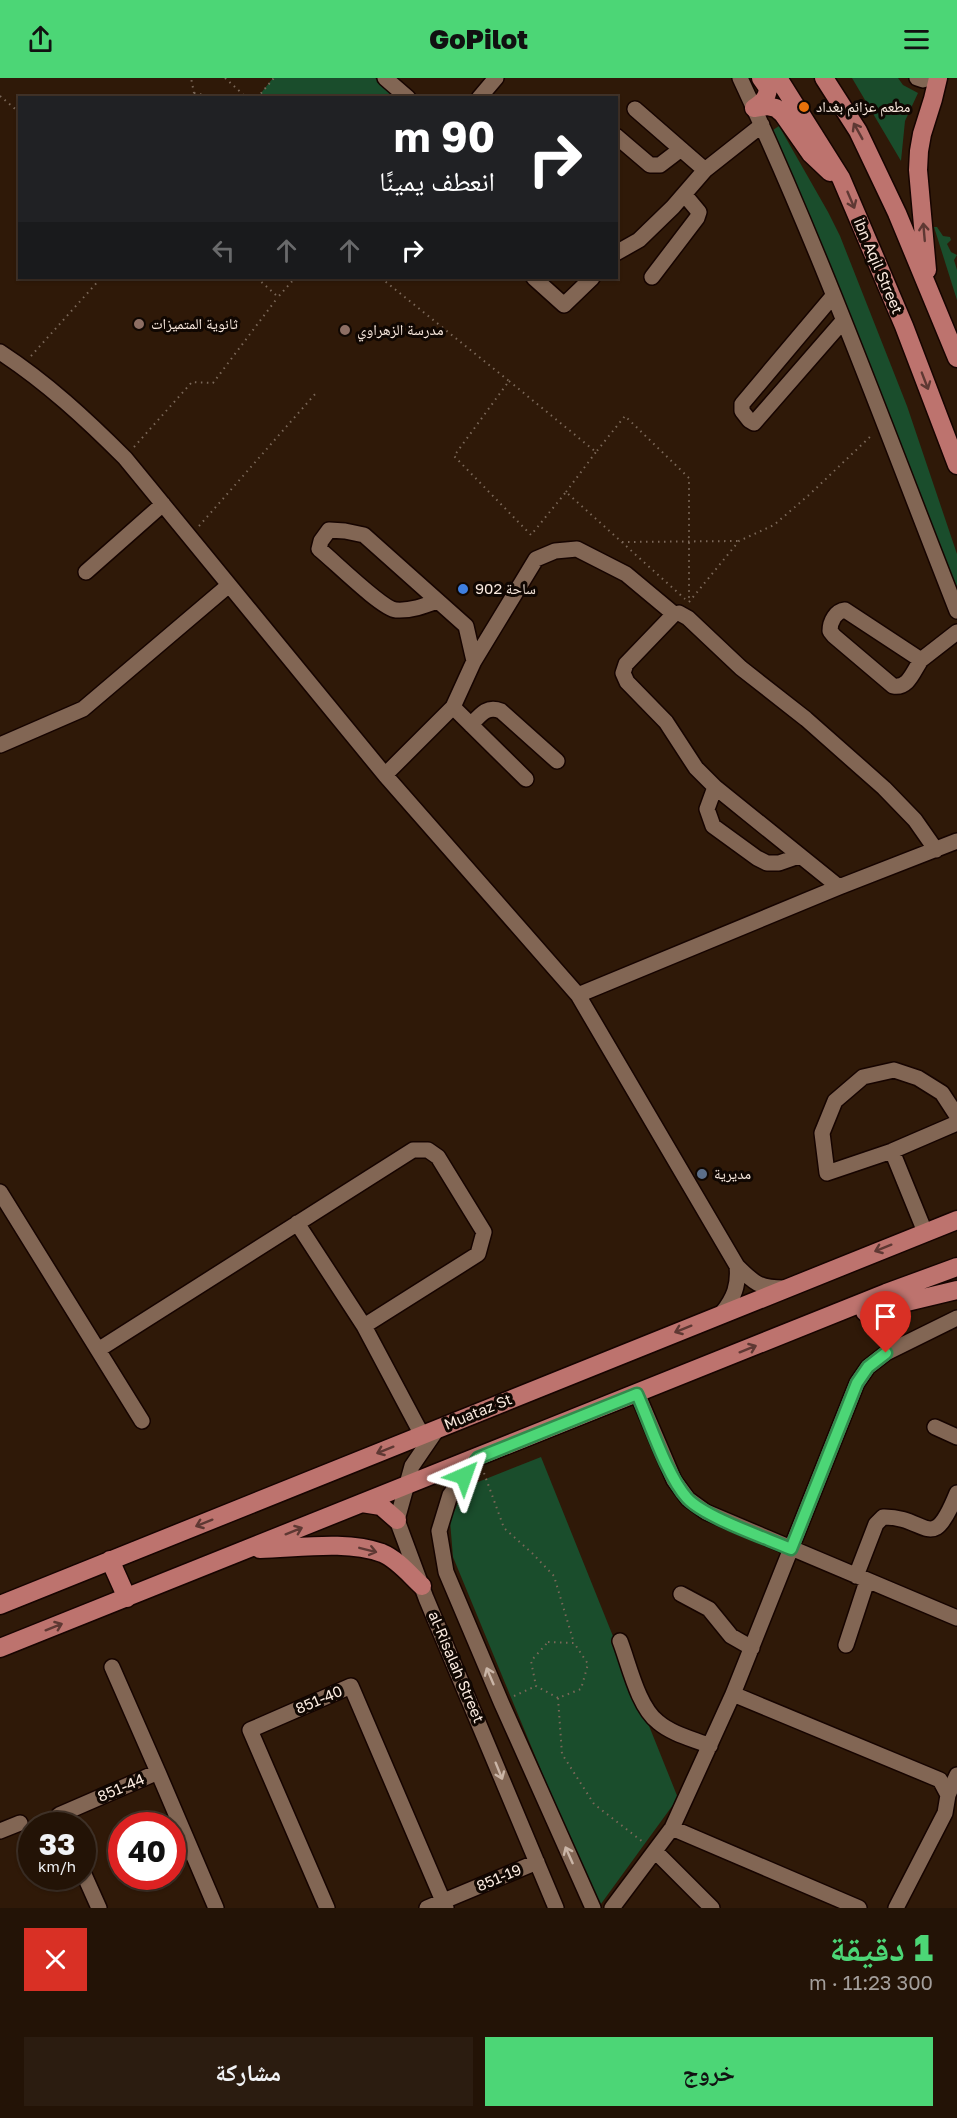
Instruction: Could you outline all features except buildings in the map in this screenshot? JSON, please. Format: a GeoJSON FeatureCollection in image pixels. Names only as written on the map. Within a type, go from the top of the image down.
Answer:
{"type":"FeatureCollection","features":[{"type":"Feature","properties":{"kind":"main road"},"geometry":{"type":"LineString","coordinates":[[758,117],[768,88],[761,78]]}},
{"type":"Feature","properties":{"kind":"main road","name":"ibn Aqil Street"},"geometry":{"type":"LineString","coordinates":[[778,78],[841,178],[904,326],[957,465]]}},
{"type":"Feature","properties":{"kind":"main road"},"geometry":{"type":"LineString","coordinates":[[824,78],[858,131],[897,213],[957,358]]}},
{"type":"Feature","properties":{"kind":"main road"},"geometry":{"type":"LineString","coordinates":[[928,290],[918,170],[922,134],[938,78]]}},
{"type":"Feature","properties":{"kind":"main road"},"geometry":{"type":"LineString","coordinates":[[758,117],[767,106],[776,108],[783,114],[811,154],[829,171],[841,178]]}},
{"type":"Feature","properties":{"kind":"main road","name":"Muataz St"},"geometry":{"type":"LineString","coordinates":[[0,1605],[957,1220]]}},
{"type":"Feature","properties":{"kind":"main road"},"geometry":{"type":"LineString","coordinates":[[0,1648],[957,1267]]}},
{"type":"Feature","properties":{"kind":"main road"},"geometry":{"type":"LineString","coordinates":[[805,1326],[957,1290]]}},
{"type":"Feature","properties":{"kind":"main road"},"geometry":{"type":"LineString","coordinates":[[362,1503],[381,1506],[397,1520]]}},
{"type":"Feature","properties":{"kind":"main road"},"geometry":{"type":"LineString","coordinates":[[247,1550],[356,1547],[383,1554],[404,1568],[422,1586]]}},
{"type":"Feature","properties":{"kind":"main road"},"geometry":{"type":"LineString","coordinates":[[110,1560],[127,1598]]}},
{"type":"Feature","properties":{"kind":"street"},"geometry":{"type":"LineString","coordinates":[[385,78],[406,96]]}},
{"type":"Feature","properties":{"kind":"street"},"geometry":{"type":"LineString","coordinates":[[481,96],[496,78]]}},
{"type":"Feature","properties":{"kind":"street"},"geometry":{"type":"LineString","coordinates":[[740,78],[833,296],[957,611]]}},
{"type":"Feature","properties":{"kind":"street"},"geometry":{"type":"LineString","coordinates":[[917,78],[923,80],[929,78]]}},
{"type":"Feature","properties":{"kind":"street"},"geometry":{"type":"LineString","coordinates":[[635,109],[705,170]]}},
{"type":"Feature","properties":{"kind":"street"},"geometry":{"type":"LineString","coordinates":[[618,252],[639,240],[758,117]]}},
{"type":"Feature","properties":{"kind":"street"},"geometry":{"type":"LineString","coordinates":[[618,138],[650,165],[660,165],[681,149]]}},
{"type":"Feature","properties":{"kind":"street"},"geometry":{"type":"LineString","coordinates":[[652,277],[697,218],[699,212],[684,194]]}},
{"type":"Feature","properties":{"kind":"street"},"geometry":{"type":"LineString","coordinates":[[535,279],[564,305],[591,279]]}},
{"type":"Feature","properties":{"kind":"street"},"geometry":{"type":"LineString","coordinates":[[833,296],[742,404],[742,411],[749,420],[754,423],[843,321]]}},
{"type":"Feature","properties":{"kind":"street"},"geometry":{"type":"LineString","coordinates":[[798,337],[815,353]]}},
{"type":"Feature","properties":{"kind":"street"},"geometry":{"type":"LineString","coordinates":[[0,352],[22,366],[83,415],[125,458],[384,775],[578,995],[737,1266],[750,1279],[766,1288],[785,1288]]}},
{"type":"Feature","properties":{"kind":"street"},"geometry":{"type":"LineString","coordinates":[[86,572],[163,504]]}},
{"type":"Feature","properties":{"kind":"street"},"geometry":{"type":"LineString","coordinates":[[437,601],[419,608],[394,610],[377,600],[319,549],[321,541],[329,530],[364,535],[466,626],[474,661]]}},
{"type":"Feature","properties":{"kind":"street"},"geometry":{"type":"LineString","coordinates":[[384,775],[453,707],[474,661],[536,560],[555,551],[577,549],[626,574],[674,614]]}},
{"type":"Feature","properties":{"kind":"street"},"geometry":{"type":"LineString","coordinates":[[0,746],[83,709],[229,585]]}},
{"type":"Feature","properties":{"kind":"street"},"geometry":{"type":"LineString","coordinates":[[921,660],[846,610],[840,610],[830,622],[830,630],[834,636],[892,686],[900,687],[905,685],[921,660],[957,632]]}},
{"type":"Feature","properties":{"kind":"street"},"geometry":{"type":"LineString","coordinates":[[839,887],[715,787],[696,768],[666,722],[627,682],[623,673],[626,664],[674,614],[679,613],[688,618],[741,668],[806,718],[884,788],[915,820],[936,849]]}},
{"type":"Feature","properties":{"kind":"street"},"geometry":{"type":"LineString","coordinates":[[453,707],[526,779]]}},
{"type":"Feature","properties":{"kind":"street"},"geometry":{"type":"LineString","coordinates":[[471,725],[486,709],[494,708],[501,711],[557,761]]}},
{"type":"Feature","properties":{"kind":"street"},"geometry":{"type":"LineString","coordinates":[[715,787],[708,809],[713,826],[767,863],[799,856]]}},
{"type":"Feature","properties":{"kind":"street"},"geometry":{"type":"LineString","coordinates":[[578,995],[839,887],[957,841]]}},
{"type":"Feature","properties":{"kind":"street"},"geometry":{"type":"LineString","coordinates":[[957,1116],[942,1093],[918,1078],[894,1070],[863,1077],[835,1101],[822,1133],[827,1173],[892,1151],[957,1123]]}},
{"type":"Feature","properties":{"kind":"street"},"geometry":{"type":"LineString","coordinates":[[98,1350],[413,1150],[428,1150],[438,1157],[484,1232],[478,1254],[364,1326]]}},
{"type":"Feature","properties":{"kind":"street"},"geometry":{"type":"LineString","coordinates":[[892,1151],[925,1232]]}},
{"type":"Feature","properties":{"kind":"street"},"geometry":{"type":"LineString","coordinates":[[0,1192],[141,1421]]}},
{"type":"Feature","properties":{"kind":"street"},"geometry":{"type":"LineString","coordinates":[[297,1223],[430,1431],[412,1466],[397,1520]]}},
{"type":"Feature","properties":{"kind":"street"},"geometry":{"type":"LineString","coordinates":[[722,1313],[734,1298],[739,1278],[737,1266]]}},
{"type":"Feature","properties":{"kind":"street"},"geometry":{"type":"LineString","coordinates":[[612,1908],[672,1828],[733,1694],[857,1383],[868,1367],[886,1353],[957,1318]]}},
{"type":"Feature","properties":{"kind":"street"},"geometry":{"type":"LineString","coordinates":[[637,1394],[674,1480],[688,1499],[706,1512],[957,1618]]}},
{"type":"Feature","properties":{"kind":"street"},"geometry":{"type":"LineString","coordinates":[[935,1427],[957,1437]]}},
{"type":"Feature","properties":{"kind":"street","name":"al-Risalah Street"},"geometry":{"type":"LineString","coordinates":[[478,1458],[450,1495],[438,1530],[446,1572],[509,1722],[593,1908]]}},
{"type":"Feature","properties":{"kind":"street"},"geometry":{"type":"LineString","coordinates":[[846,1645],[876,1524],[883,1517],[894,1517],[928,1530],[936,1528],[943,1523],[957,1493]]}},
{"type":"Feature","properties":{"kind":"street","name":"al-Risalah Street"},"geometry":{"type":"LineString","coordinates":[[397,1520],[422,1586],[556,1908]]}},
{"type":"Feature","properties":{"kind":"street"},"geometry":{"type":"LineString","coordinates":[[681,1594],[709,1609],[732,1636],[752,1648]]}},
{"type":"Feature","properties":{"kind":"street"},"geometry":{"type":"LineString","coordinates":[[620,1641],[645,1708],[657,1722],[672,1731],[710,1746]]}},
{"type":"Feature","properties":{"kind":"street"},"geometry":{"type":"LineString","coordinates":[[112,1667],[158,1772]]}},
{"type":"Feature","properties":{"kind":"street","name":"851-40"},"geometry":{"type":"LineString","coordinates":[[327,1908],[250,1730],[351,1686],[445,1905]]}},
{"type":"Feature","properties":{"kind":"street"},"geometry":{"type":"LineString","coordinates":[[733,1694],[940,1780],[948,1795]]}},
{"type":"Feature","properties":{"kind":"street"},"geometry":{"type":"LineString","coordinates":[[483,1732],[509,1722]]}},
{"type":"Feature","properties":{"kind":"street","name":"851-44"},"geometry":{"type":"LineString","coordinates":[[66,1812],[158,1772],[216,1908]]}},
{"type":"Feature","properties":{"kind":"street"},"geometry":{"type":"LineString","coordinates":[[896,1908],[945,1813],[948,1795],[957,1774]]}},
{"type":"Feature","properties":{"kind":"street"},"geometry":{"type":"LineString","coordinates":[[0,1831],[18,1824]]}},
{"type":"Feature","properties":{"kind":"street"},"geometry":{"type":"LineString","coordinates":[[672,1828],[859,1908]]}},
{"type":"Feature","properties":{"kind":"street"},"geometry":{"type":"LineString","coordinates":[[656,1852],[712,1908]]}},
{"type":"Feature","properties":{"kind":"street","name":"851-19"},"geometry":{"type":"LineString","coordinates":[[427,1908],[445,1905],[537,1862]]}},
{"type":"Feature","properties":{"kind":"street"},"geometry":{"type":"LineString","coordinates":[[91,1890],[99,1908]]}},
{"type":"Feature","properties":{"kind":"path"},"geometry":{"type":"LineString","coordinates":[[191,78],[194,93],[192,96]]}},
{"type":"Feature","properties":{"kind":"path"},"geometry":{"type":"LineString","coordinates":[[225,78],[245,96]]}},
{"type":"Feature","properties":{"kind":"path"},"geometry":{"type":"LineString","coordinates":[[259,96],[273,78]]}},
{"type":"Feature","properties":{"kind":"path"},"geometry":{"type":"LineString","coordinates":[[194,93],[209,96]]}},
{"type":"Feature","properties":{"kind":"path"},"geometry":{"type":"LineString","coordinates":[[0,96],[18,111]]}},
{"type":"Feature","properties":{"kind":"path"},"geometry":{"type":"LineString","coordinates":[[22,366],[100,279]]}},
{"type":"Feature","properties":{"kind":"path"},"geometry":{"type":"LineString","coordinates":[[257,279],[278,297]]}},
{"type":"Feature","properties":{"kind":"path"},"geometry":{"type":"LineString","coordinates":[[125,458],[192,382],[213,383],[294,279]]}},
{"type":"Feature","properties":{"kind":"path"},"geometry":{"type":"LineString","coordinates":[[382,279],[596,452]]}},
{"type":"Feature","properties":{"kind":"path"},"geometry":{"type":"LineString","coordinates":[[509,381],[454,456],[531,535],[625,416],[689,478],[689,603]]}},
{"type":"Feature","properties":{"kind":"path"},"geometry":{"type":"LineString","coordinates":[[189,536],[316,393]]}},
{"type":"Feature","properties":{"kind":"path"},"geometry":{"type":"LineString","coordinates":[[621,542],[739,541],[774,525],[884,425]]}},
{"type":"Feature","properties":{"kind":"path"},"geometry":{"type":"LineString","coordinates":[[566,492],[689,603]]}},
{"type":"Feature","properties":{"kind":"path"},"geometry":{"type":"LineString","coordinates":[[689,603],[739,541]]}},
{"type":"Feature","properties":{"kind":"path"},"geometry":{"type":"LineString","coordinates":[[478,1458],[504,1528],[532,1552],[554,1576],[574,1644],[588,1664],[581,1689],[558,1698],[536,1686]]}},
{"type":"Feature","properties":{"kind":"path"},"geometry":{"type":"LineString","coordinates":[[536,1686],[531,1661],[537,1654],[548,1642],[574,1644]]}},
{"type":"Feature","properties":{"kind":"path"},"geometry":{"type":"LineString","coordinates":[[501,1702],[536,1686]]}},
{"type":"Feature","properties":{"kind":"path"},"geometry":{"type":"LineString","coordinates":[[558,1698],[562,1754],[587,1794],[594,1804],[656,1852]]}},
{"type":"Feature","properties":{"kind":"green space"},"geometry":{"type":"Polygon","coordinates":[[[273,78],[375,78],[397,96],[259,96],[273,78]]]}},
{"type":"Feature","properties":{"kind":"green space"},"geometry":{"type":"Polygon","coordinates":[[[852,78],[898,78],[903,85],[918,93],[905,121],[901,161],[852,78]]]}},
{"type":"Feature","properties":{"kind":"green space"},"geometry":{"type":"Polygon","coordinates":[[[779,126],[840,236],[907,406],[957,554],[957,588],[773,130],[779,126]]]}},
{"type":"Feature","properties":{"kind":"green space"},"geometry":{"type":"Polygon","coordinates":[[[934,227],[937,227],[943,236],[950,237],[951,240],[947,244],[951,252],[957,255],[954,260],[957,270],[957,300],[934,227]]]}},
{"type":"Feature","properties":{"kind":"green space"},"geometry":{"type":"Polygon","coordinates":[[[541,1457],[678,1798],[598,1908],[453,1557],[450,1521],[459,1500],[473,1484],[541,1457]]]}},
{"type":"Feature","properties":{"kind":"place","name":"مطعم عزائم بغداد"},"geometry":{"type":"Point","coordinates":[804,107]}},
{"type":"Feature","properties":{"kind":"place","name":"ثانوية المتميزات"},"geometry":{"type":"Point","coordinates":[139,324]}},
{"type":"Feature","properties":{"kind":"place","name":"مدرسة الزهراوي"},"geometry":{"type":"Point","coordinates":[345,330]}},
{"type":"Feature","properties":{"kind":"place","name":"ساحة 902"},"geometry":{"type":"Point","coordinates":[463,589]}},
{"type":"Feature","properties":{"kind":"place","name":"مديرية"},"geometry":{"type":"Point","coordinates":[702,1174]}},
{"type":"Feature","properties":{"kind":"route"},"geometry":{"type":"LineString","coordinates":[[464,1476],[478,1458],[637,1394],[674,1480],[688,1499],[706,1512],[791,1549],[857,1383],[868,1367],[886,1353]]}}]}
